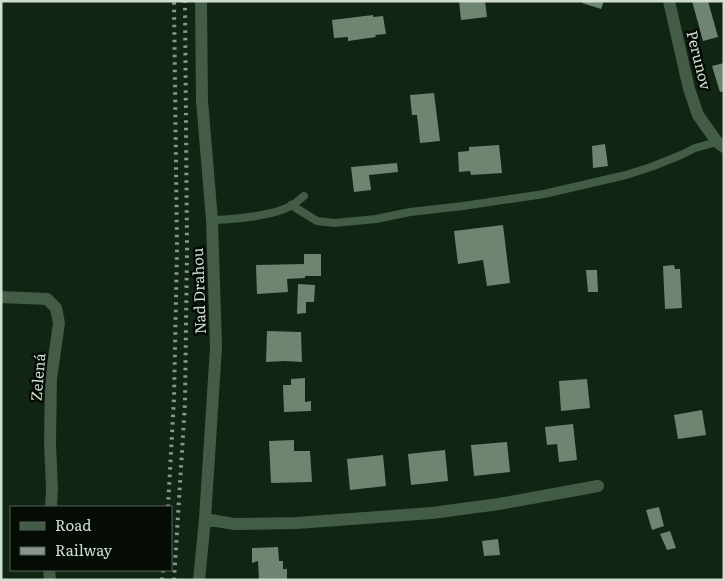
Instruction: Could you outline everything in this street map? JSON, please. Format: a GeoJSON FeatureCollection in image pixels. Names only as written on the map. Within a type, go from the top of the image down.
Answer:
{"type":"FeatureCollection","features":[{"type":"Feature","properties":{"kind":"street","name":"Nad Drahou"},"geometry":{"type":"LineString","coordinates":[[199,580],[205,519],[216,347],[212,220],[202,101],[201,1]]}},
{"type":"Feature","properties":{"kind":"street","name":"Perunov"},"geometry":{"type":"LineString","coordinates":[[669,1],[689,89],[698,115],[720,144]]}},
{"type":"Feature","properties":{"kind":"street","name":"Zelená"},"geometry":{"type":"LineString","coordinates":[[1,297],[47,299],[56,308],[59,323],[51,379],[51,506]]}},
{"type":"Feature","properties":{"kind":"street"},"geometry":{"type":"LineString","coordinates":[[205,519],[234,524],[297,523],[432,513],[499,504],[598,486]]}},
{"type":"Feature","properties":{"kind":"lane"},"geometry":{"type":"LineString","coordinates":[[291,205],[317,221],[334,223],[376,219],[410,212],[544,194],[651,168],[695,148],[720,144]]}},
{"type":"Feature","properties":{"kind":"lane"},"geometry":{"type":"LineString","coordinates":[[212,220],[274,212],[291,205],[304,196]]}},
{"type":"Feature","properties":{"kind":"building"},"geometry":{"type":"Polygon","coordinates":[[[459,1],[485,1],[487,17],[461,20],[459,1]]]}},
{"type":"Feature","properties":{"kind":"building"},"geometry":{"type":"Polygon","coordinates":[[[583,1],[604,1],[601,9],[582,3],[583,1]]]}},
{"type":"Feature","properties":{"kind":"building"},"geometry":{"type":"Polygon","coordinates":[[[692,1],[708,1],[718,37],[703,41],[692,1]]]}},
{"type":"Feature","properties":{"kind":"building"},"geometry":{"type":"Polygon","coordinates":[[[373,15],[373,17],[383,16],[386,34],[348,41],[348,37],[334,38],[332,20],[373,15]]]}},
{"type":"Feature","properties":{"kind":"building"},"geometry":{"type":"Polygon","coordinates":[[[724,63],[724,91],[720,92],[712,66],[724,63]]]}},
{"type":"Feature","properties":{"kind":"building"},"geometry":{"type":"Polygon","coordinates":[[[434,93],[440,141],[420,143],[417,115],[412,115],[410,95],[434,93]]]}},
{"type":"Feature","properties":{"kind":"building"},"geometry":{"type":"Polygon","coordinates":[[[605,144],[608,166],[593,168],[592,146],[605,144]]]}},
{"type":"Feature","properties":{"kind":"building"},"geometry":{"type":"Polygon","coordinates":[[[499,145],[502,173],[471,175],[470,171],[459,172],[458,152],[469,151],[469,147],[499,145]]]}},
{"type":"Feature","properties":{"kind":"building"},"geometry":{"type":"Polygon","coordinates":[[[397,163],[398,172],[369,175],[371,190],[354,192],[351,167],[397,163]]]}},
{"type":"Feature","properties":{"kind":"building"},"geometry":{"type":"Polygon","coordinates":[[[503,225],[510,283],[487,286],[483,260],[458,264],[454,231],[503,225]]]}},
{"type":"Feature","properties":{"kind":"building"},"geometry":{"type":"Polygon","coordinates":[[[304,254],[321,254],[321,276],[287,279],[288,292],[257,294],[256,265],[304,264],[304,254]]]}},
{"type":"Feature","properties":{"kind":"building"},"geometry":{"type":"Polygon","coordinates":[[[674,265],[675,269],[680,269],[682,308],[665,309],[663,266],[674,265]]]}},
{"type":"Feature","properties":{"kind":"building"},"geometry":{"type":"Polygon","coordinates":[[[586,270],[597,270],[598,292],[588,292],[586,270]]]}},
{"type":"Feature","properties":{"kind":"building"},"geometry":{"type":"Polygon","coordinates":[[[298,284],[315,285],[314,302],[306,302],[306,313],[297,314],[298,284]]]}},
{"type":"Feature","properties":{"kind":"building"},"geometry":{"type":"Polygon","coordinates":[[[267,331],[301,332],[302,362],[266,362],[267,331]]]}},
{"type":"Feature","properties":{"kind":"building"},"geometry":{"type":"Polygon","coordinates":[[[305,378],[305,402],[311,401],[311,411],[284,412],[283,385],[291,385],[291,379],[305,378]]]}},
{"type":"Feature","properties":{"kind":"building"},"geometry":{"type":"Polygon","coordinates":[[[587,379],[590,408],[561,411],[559,381],[587,379]]]}},
{"type":"Feature","properties":{"kind":"building"},"geometry":{"type":"Polygon","coordinates":[[[702,410],[706,435],[678,439],[674,415],[702,410]]]}},
{"type":"Feature","properties":{"kind":"building"},"geometry":{"type":"Polygon","coordinates":[[[573,424],[577,460],[559,462],[557,444],[547,445],[545,427],[573,424]]]}},
{"type":"Feature","properties":{"kind":"building"},"geometry":{"type":"Polygon","coordinates":[[[294,440],[294,451],[310,451],[312,482],[271,483],[269,441],[294,440]]]}},
{"type":"Feature","properties":{"kind":"building"},"geometry":{"type":"Polygon","coordinates":[[[507,442],[510,472],[474,476],[471,445],[507,442]]]}},
{"type":"Feature","properties":{"kind":"building"},"geometry":{"type":"Polygon","coordinates":[[[445,450],[448,481],[411,485],[408,454],[445,450]]]}},
{"type":"Feature","properties":{"kind":"building"},"geometry":{"type":"Polygon","coordinates":[[[383,455],[386,486],[350,490],[347,459],[383,455]]]}},
{"type":"Feature","properties":{"kind":"building"},"geometry":{"type":"Polygon","coordinates":[[[659,507],[664,526],[652,530],[646,510],[659,507]]]}},
{"type":"Feature","properties":{"kind":"building"},"geometry":{"type":"Polygon","coordinates":[[[670,531],[676,548],[667,550],[660,534],[670,531]]]}},
{"type":"Feature","properties":{"kind":"building"},"geometry":{"type":"Polygon","coordinates":[[[498,539],[500,555],[484,556],[482,541],[498,539]]]}},
{"type":"Feature","properties":{"kind":"building"},"geometry":{"type":"Polygon","coordinates":[[[278,547],[279,561],[283,561],[283,569],[287,569],[287,580],[259,580],[258,561],[252,563],[252,548],[278,547]]]}},
{"type":"Feature","properties":{"kind":"railway"},"geometry":{"type":"LineString","coordinates":[[168,506],[174,398],[177,249],[174,1]]}},
{"type":"Feature","properties":{"kind":"railway"},"geometry":{"type":"LineString","coordinates":[[174,580],[185,403],[187,248],[185,1]]}},
{"type":"Feature","properties":{"kind":"railway"},"geometry":{"type":"LineString","coordinates":[[162,580],[163,571]]}}]}
